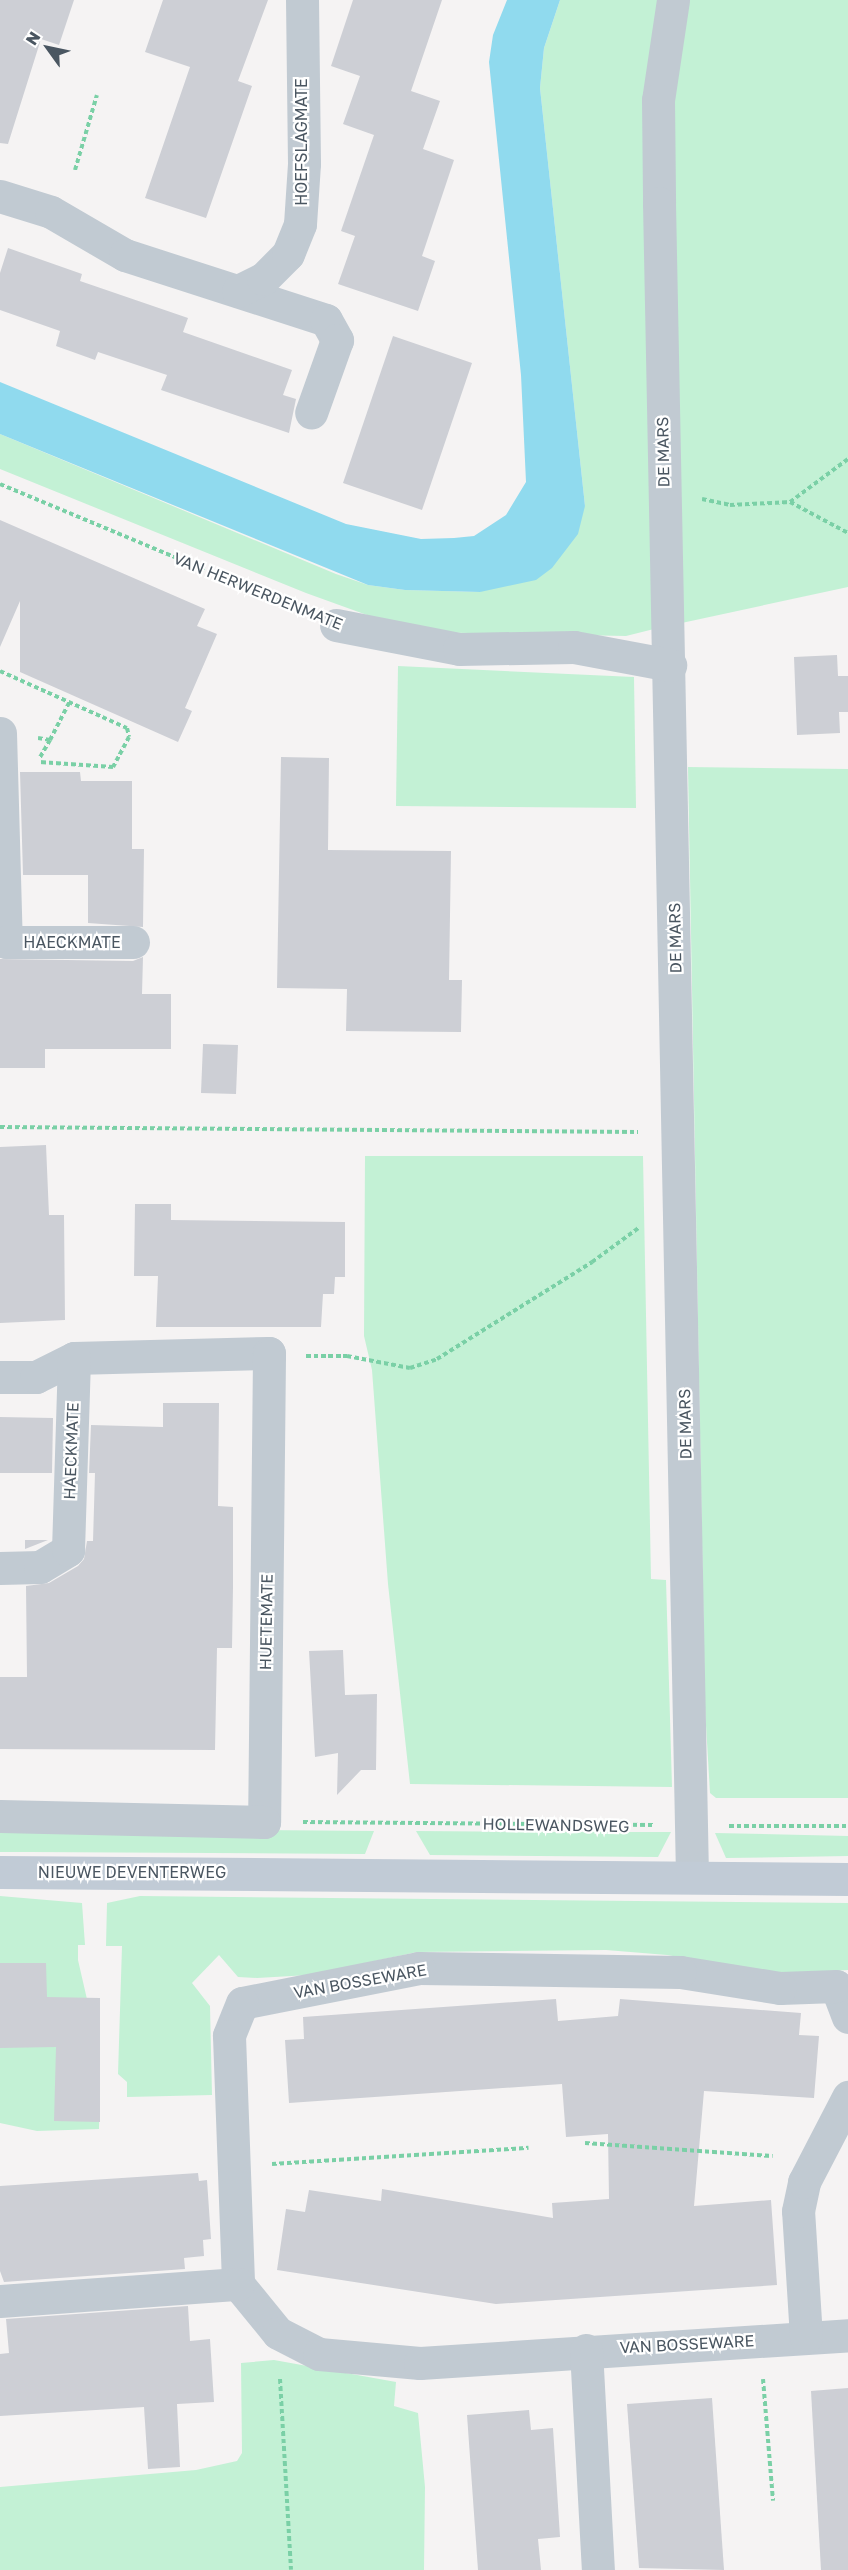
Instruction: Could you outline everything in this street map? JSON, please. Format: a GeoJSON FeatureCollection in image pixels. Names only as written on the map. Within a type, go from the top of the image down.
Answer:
{"type":"FeatureCollection","features":[{"type":"Feature","properties":{"kind":"main road","name":"NIEUWE DEVENTERWEG"},"geometry":{"type":"LineString","coordinates":[[0,1872],[692,1877]]}},
{"type":"Feature","properties":{"kind":"main road"},"geometry":{"type":"LineString","coordinates":[[692,1877],[848,1879]]}},
{"type":"Feature","properties":{"kind":"street","name":"HOEFSLAGMATE"},"geometry":{"type":"LineString","coordinates":[[238,291],[263,279],[288,254],[300,224],[304,163],[302,0]]}},
{"type":"Feature","properties":{"kind":"street","name":"DE MARS"},"geometry":{"type":"LineString","coordinates":[[673,0],[658,100],[663,490],[679,1132],[693,1826],[692,1877]]}},
{"type":"Feature","properties":{"kind":"street"},"geometry":{"type":"LineString","coordinates":[[0,196],[51,212],[125,255],[326,320],[337,340],[311,413]]}},
{"type":"Feature","properties":{"kind":"street","name":"VAN HERWERDENMATE"},"geometry":{"type":"LineString","coordinates":[[336,625],[459,650],[574,647],[669,665]]}},
{"type":"Feature","properties":{"kind":"street","name":"HAECKMATE"},"geometry":{"type":"LineString","coordinates":[[15,735],[3,942],[133,942]]}},
{"type":"Feature","properties":{"kind":"street"},"geometry":{"type":"LineString","coordinates":[[0,1377],[36,1377],[74,1358],[269,1353],[269,1356]]}},
{"type":"Feature","properties":{"kind":"street","name":"HUETEMATE"},"geometry":{"type":"LineString","coordinates":[[264,1822],[269,1356]]}},
{"type":"Feature","properties":{"kind":"street","name":"HAECKMATE"},"geometry":{"type":"LineString","coordinates":[[0,1568],[40,1567],[68,1550],[74,1358]]}},
{"type":"Feature","properties":{"kind":"street"},"geometry":{"type":"LineString","coordinates":[[0,1816],[264,1822]]}},
{"type":"Feature","properties":{"kind":"street","name":"VAN BOSSEWARE"},"geometry":{"type":"LineString","coordinates":[[848,2017],[836,1986],[780,1988],[680,1972],[419,1968],[242,2003],[229,2036],[238,2284],[278,2333],[319,2354],[420,2363],[586,2350],[848,2335]]}},
{"type":"Feature","properties":{"kind":"street"},"geometry":{"type":"LineString","coordinates":[[806,2337],[798,2211],[804,2182],[818,2159],[848,2097]]}},
{"type":"Feature","properties":{"kind":"street"},"geometry":{"type":"LineString","coordinates":[[0,2301],[238,2284]]}},
{"type":"Feature","properties":{"kind":"street"},"geometry":{"type":"LineString","coordinates":[[586,2350],[598,2570]]}},
{"type":"Feature","properties":{"kind":"path"},"geometry":{"type":"LineString","coordinates":[[75,170],[97,95]]}},
{"type":"Feature","properties":{"kind":"path"},"geometry":{"type":"LineString","coordinates":[[790,502],[848,459]]}},
{"type":"Feature","properties":{"kind":"path","name":"VAN HERWERDENMATE"},"geometry":{"type":"LineString","coordinates":[[0,484],[336,625]]}},
{"type":"Feature","properties":{"kind":"path"},"geometry":{"type":"LineString","coordinates":[[663,490],[730,505],[790,502],[848,533]]}},
{"type":"Feature","properties":{"kind":"path"},"geometry":{"type":"LineString","coordinates":[[0,671],[70,701],[127,728],[129,737],[113,767],[37,762],[70,701]]}},
{"type":"Feature","properties":{"kind":"path"},"geometry":{"type":"LineString","coordinates":[[15,735],[50,740]]}},
{"type":"Feature","properties":{"kind":"path"},"geometry":{"type":"LineString","coordinates":[[0,1127],[679,1132]]}},
{"type":"Feature","properties":{"kind":"path"},"geometry":{"type":"LineString","coordinates":[[269,1356],[346,1356],[410,1368],[437,1359],[592,1262],[680,1200]]}},
{"type":"Feature","properties":{"kind":"path","name":"HOLLEWANDSWEG"},"geometry":{"type":"LineString","coordinates":[[264,1822],[848,1826]]}},
{"type":"Feature","properties":{"kind":"path"},"geometry":{"type":"LineString","coordinates":[[585,2143],[818,2159]]}},
{"type":"Feature","properties":{"kind":"path"},"geometry":{"type":"LineString","coordinates":[[234,2166],[529,2148]]}},
{"type":"Feature","properties":{"kind":"path"},"geometry":{"type":"LineString","coordinates":[[278,2333],[291,2570]]}},
{"type":"Feature","properties":{"kind":"path"},"geometry":{"type":"LineString","coordinates":[[760,2339],[773,2501]]}},
{"type":"Feature","properties":{"kind":"green space"},"geometry":{"type":"Polygon","coordinates":[[[560,0],[662,0],[658,628],[626,636],[414,632],[306,593],[0,469],[0,434],[336,574],[368,585],[405,590],[480,592],[585,506],[540,88],[544,48],[560,0]]]}},
{"type":"Feature","properties":{"kind":"green space"},"geometry":{"type":"Polygon","coordinates":[[[688,0],[848,0],[848,587],[677,624],[673,93],[688,0]]]}},
{"type":"Feature","properties":{"kind":"green space"},"geometry":{"type":"Polygon","coordinates":[[[398,666],[634,677],[636,808],[396,806],[398,666]]]}},
{"type":"Feature","properties":{"kind":"green space"},"geometry":{"type":"Polygon","coordinates":[[[688,767],[848,769],[848,1798],[716,1798],[710,1793],[705,1708],[688,767]]]}},
{"type":"Feature","properties":{"kind":"green space"},"geometry":{"type":"Polygon","coordinates":[[[365,1156],[643,1156],[651,1579],[666,1580],[672,1787],[410,1784],[388,1584],[372,1370],[364,1336],[365,1156]]]}},
{"type":"Feature","properties":{"kind":"green space"},"geometry":{"type":"Polygon","coordinates":[[[0,1828],[374,1831],[365,1854],[0,1852],[0,1828]]]}},
{"type":"Feature","properties":{"kind":"green space"},"geometry":{"type":"Polygon","coordinates":[[[416,1831],[671,1832],[658,1857],[430,1855],[416,1831]]]}},
{"type":"Feature","properties":{"kind":"green space"},"geometry":{"type":"Polygon","coordinates":[[[715,1833],[848,1836],[848,1856],[726,1858],[715,1833]]]}},
{"type":"Feature","properties":{"kind":"green space"},"geometry":{"type":"Polygon","coordinates":[[[0,1896],[82,1903],[85,1945],[78,1945],[78,1960],[100,2056],[99,2129],[37,2131],[0,2123],[0,1896]]]}},
{"type":"Feature","properties":{"kind":"green space"},"geometry":{"type":"Polygon","coordinates":[[[140,1896],[848,1903],[848,1970],[778,1974],[667,1955],[606,1950],[417,1952],[309,1975],[257,1978],[238,1977],[219,1955],[192,1983],[210,2006],[212,2095],[127,2097],[127,2082],[118,2074],[122,1946],[106,1946],[107,1903],[140,1896]]]}},
{"type":"Feature","properties":{"kind":"green space"},"geometry":{"type":"Polygon","coordinates":[[[274,2360],[396,2382],[394,2406],[418,2413],[425,2487],[424,2570],[0,2570],[0,2487],[196,2470],[237,2461],[242,2453],[241,2363],[274,2360]]]}},
{"type":"Feature","properties":{"kind":"water"},"geometry":{"type":"Polygon","coordinates":[[[507,0],[560,0],[544,48],[540,88],[585,506],[578,534],[552,568],[536,580],[480,592],[405,590],[368,585],[0,434],[0,382],[346,524],[421,539],[454,538],[474,536],[506,515],[526,482],[521,375],[489,62],[493,35],[507,0]]]}},
{"type":"Feature","properties":{"kind":"building"},"geometry":{"type":"Polygon","coordinates":[[[0,0],[74,0],[59,45],[41,39],[8,144],[0,143],[0,0]]]}},
{"type":"Feature","properties":{"kind":"building"},"geometry":{"type":"Polygon","coordinates":[[[163,0],[268,0],[238,81],[252,86],[206,218],[145,198],[190,67],[145,52],[163,0]]]}},
{"type":"Feature","properties":{"kind":"building"},"geometry":{"type":"Polygon","coordinates":[[[353,0],[442,0],[411,91],[440,101],[423,149],[454,160],[422,256],[435,261],[418,311],[338,284],[355,236],[341,231],[374,135],[343,124],[360,76],[331,66],[353,0]]]}},
{"type":"Feature","properties":{"kind":"building"},"geometry":{"type":"Polygon","coordinates":[[[8,248],[82,274],[80,281],[188,318],[183,332],[292,370],[283,395],[296,399],[289,433],[161,390],[167,375],[98,352],[95,360],[56,346],[60,331],[0,310],[0,273],[8,248]]]}},
{"type":"Feature","properties":{"kind":"building"},"geometry":{"type":"Polygon","coordinates":[[[393,336],[472,363],[422,510],[343,483],[393,336]]]}},
{"type":"Feature","properties":{"kind":"building"},"geometry":{"type":"Polygon","coordinates":[[[0,520],[205,609],[197,626],[217,634],[185,708],[192,711],[178,742],[20,672],[20,601],[0,647],[0,520]]]}},
{"type":"Feature","properties":{"kind":"building"},"geometry":{"type":"Polygon","coordinates":[[[837,655],[838,676],[848,676],[848,712],[839,712],[840,733],[797,735],[794,657],[837,655]]]}},
{"type":"Feature","properties":{"kind":"building"},"geometry":{"type":"Polygon","coordinates":[[[281,757],[329,758],[328,850],[451,851],[449,980],[462,980],[461,1032],[346,1031],[347,989],[277,988],[281,757]]]}},
{"type":"Feature","properties":{"kind":"building"},"geometry":{"type":"Polygon","coordinates":[[[20,772],[80,772],[81,781],[132,781],[132,849],[144,849],[143,927],[88,923],[88,875],[23,875],[20,772]]]}},
{"type":"Feature","properties":{"kind":"building"},"geometry":{"type":"Polygon","coordinates":[[[143,957],[142,994],[171,994],[171,1049],[45,1049],[45,1068],[0,1068],[0,959],[133,961],[143,957]]]}},
{"type":"Feature","properties":{"kind":"building"},"geometry":{"type":"Polygon","coordinates":[[[203,1044],[238,1045],[236,1094],[201,1093],[203,1044]]]}},
{"type":"Feature","properties":{"kind":"building"},"geometry":{"type":"Polygon","coordinates":[[[46,1145],[49,1215],[64,1215],[65,1320],[0,1323],[0,1147],[46,1145]]]}},
{"type":"Feature","properties":{"kind":"building"},"geometry":{"type":"Polygon","coordinates":[[[135,1204],[171,1204],[171,1220],[345,1222],[345,1277],[335,1277],[334,1294],[323,1294],[321,1327],[156,1327],[158,1276],[134,1276],[135,1204]]]}},
{"type":"Feature","properties":{"kind":"building"},"geometry":{"type":"Polygon","coordinates":[[[163,1403],[219,1403],[218,1506],[233,1507],[233,1587],[232,1648],[217,1648],[215,1750],[0,1749],[0,1677],[27,1677],[26,1586],[49,1583],[78,1566],[84,1559],[87,1541],[93,1541],[95,1473],[89,1473],[91,1425],[163,1427],[163,1403]]]}},
{"type":"Feature","properties":{"kind":"building"},"geometry":{"type":"Polygon","coordinates":[[[0,1417],[53,1418],[52,1473],[0,1473],[0,1417]]]}},
{"type":"Feature","properties":{"kind":"building"},"geometry":{"type":"Polygon","coordinates":[[[25,1540],[48,1540],[25,1549],[25,1540]]]}},
{"type":"Feature","properties":{"kind":"building"},"geometry":{"type":"Polygon","coordinates":[[[343,1650],[345,1695],[377,1694],[376,1770],[361,1770],[337,1795],[338,1753],[315,1757],[309,1651],[343,1650]]]}},
{"type":"Feature","properties":{"kind":"building"},"geometry":{"type":"Polygon","coordinates":[[[0,1963],[46,1963],[47,1997],[100,1998],[100,2122],[54,2121],[56,2047],[0,2048],[0,1963]]]}},
{"type":"Feature","properties":{"kind":"building"},"geometry":{"type":"Polygon","coordinates":[[[556,1999],[558,2021],[618,2016],[620,1999],[801,2013],[799,2035],[819,2036],[814,2098],[704,2091],[694,2206],[771,2200],[777,2285],[496,2304],[277,2270],[286,2209],[305,2212],[309,2190],[381,2201],[382,2189],[553,2218],[552,2203],[609,2199],[608,2134],[566,2137],[562,2084],[289,2103],[285,2040],[304,2039],[303,2017],[556,1999]]]}},
{"type":"Feature","properties":{"kind":"building"},"geometry":{"type":"Polygon","coordinates":[[[198,2173],[199,2181],[207,2180],[211,2239],[203,2240],[204,2256],[184,2258],[185,2269],[4,2282],[0,2271],[0,2186],[198,2173]]]}},
{"type":"Feature","properties":{"kind":"building"},"geometry":{"type":"Polygon","coordinates":[[[188,2306],[190,2341],[210,2339],[214,2402],[177,2404],[180,2467],[148,2469],[144,2407],[0,2416],[0,2354],[9,2353],[6,2319],[188,2306]]]}},
{"type":"Feature","properties":{"kind":"building"},"geometry":{"type":"Polygon","coordinates":[[[848,2388],[848,2570],[821,2570],[811,2391],[848,2388]]]}},
{"type":"Feature","properties":{"kind":"building"},"geometry":{"type":"Polygon","coordinates":[[[712,2398],[724,2570],[639,2568],[627,2404],[712,2398]]]}},
{"type":"Feature","properties":{"kind":"building"},"geometry":{"type":"Polygon","coordinates":[[[529,2410],[531,2430],[553,2428],[560,2537],[538,2539],[541,2570],[478,2570],[467,2415],[529,2410]]]}}]}
